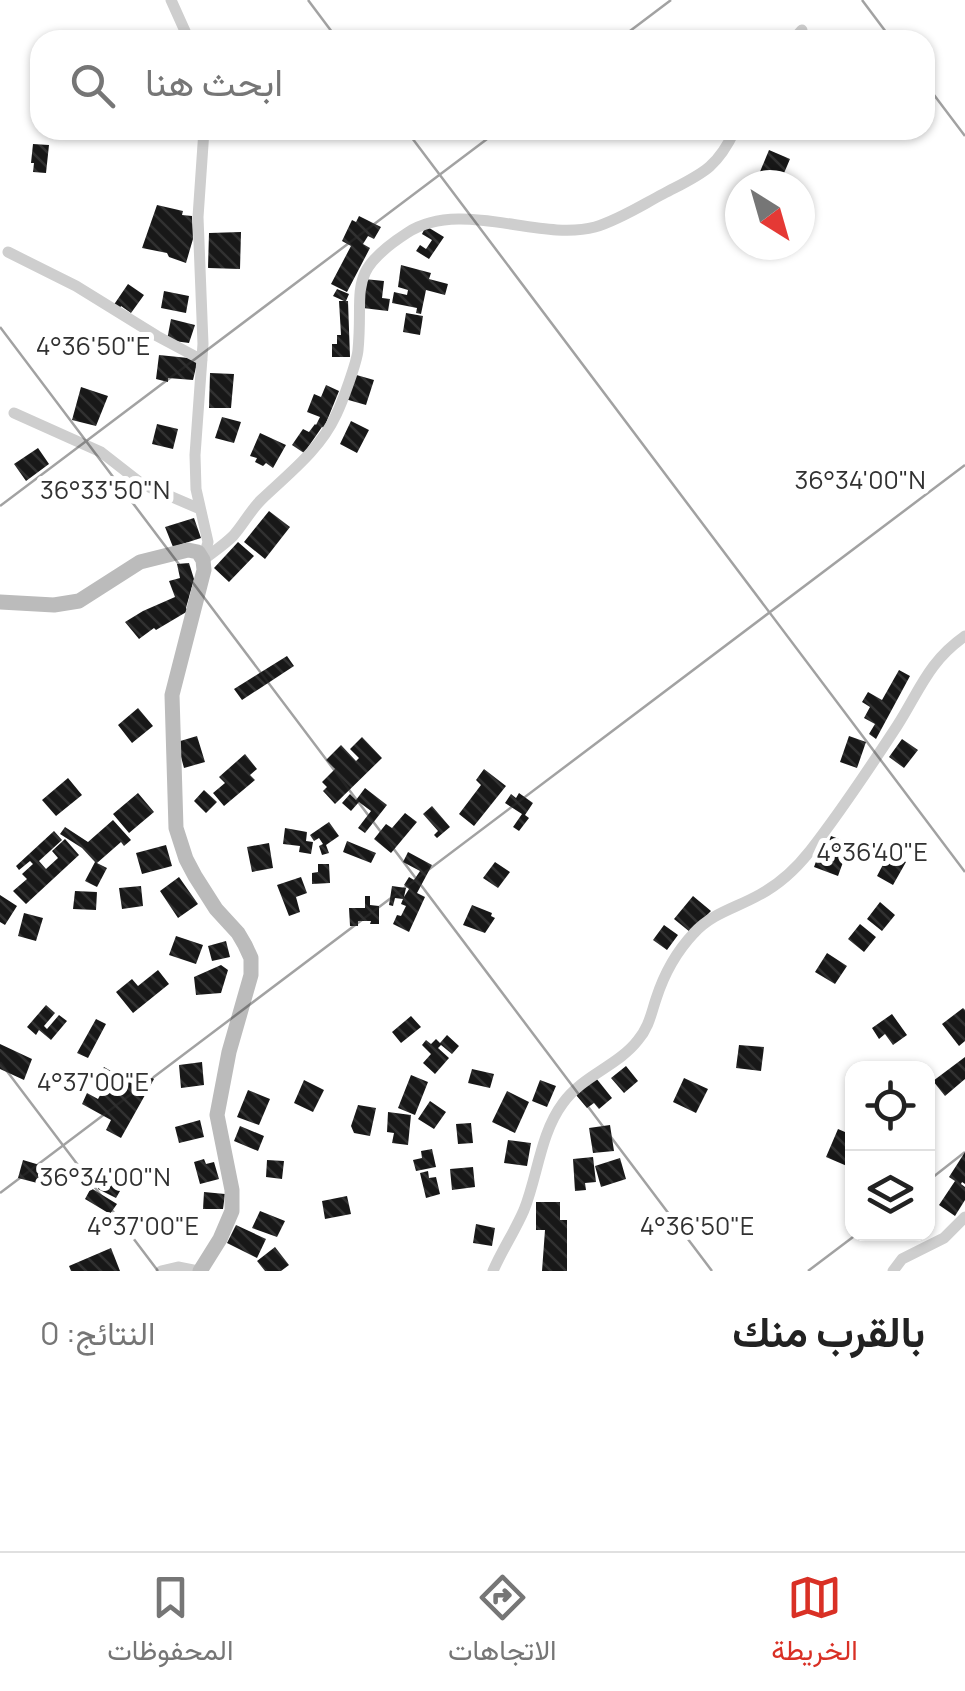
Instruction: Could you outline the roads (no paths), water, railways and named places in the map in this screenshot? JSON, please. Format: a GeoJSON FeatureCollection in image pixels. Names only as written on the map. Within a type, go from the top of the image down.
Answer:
{"type":"FeatureCollection","features":[{"type":"Feature","properties":{"kind":"street"},"geometry":{"type":"LineString","coordinates":[[171,0],[184,30]]}},
{"type":"Feature","properties":{"kind":"street"},"geometry":{"type":"LineString","coordinates":[[160,1271],[199,1271],[232,1211],[232,1190],[217,1115],[229,1052],[251,975],[245,945],[195,876],[176,828],[172,695],[208,542],[196,490],[194,455],[202,360],[198,218],[204,140]]}},
{"type":"Feature","properties":{"kind":"street"},"geometry":{"type":"LineString","coordinates":[[203,560],[232,538],[258,502],[326,436],[358,355],[359,292],[367,265],[384,249],[411,230],[450,220],[504,221],[558,230],[593,227],[708,170],[724,154],[730,140]]}},
{"type":"Feature","properties":{"kind":"street"},"geometry":{"type":"LineString","coordinates":[[8,252],[76,286],[202,360]]}},
{"type":"Feature","properties":{"kind":"street"},"geometry":{"type":"LineString","coordinates":[[14,413],[101,452],[142,484],[200,509]]}},
{"type":"Feature","properties":{"kind":"street"},"geometry":{"type":"LineString","coordinates":[[0,602],[79,601],[155,556],[188,550],[198,552],[203,560]]}},
{"type":"Feature","properties":{"kind":"street"},"geometry":{"type":"LineString","coordinates":[[493,1271],[523,1211],[549,1129],[561,1105],[577,1086],[637,1042],[650,1023],[664,976],[696,930],[711,917],[778,884],[796,869],[870,768],[944,650],[965,636]]}},
{"type":"Feature","properties":{"kind":"street"},"geometry":{"type":"LineString","coordinates":[[893,1271],[902,1258],[944,1238],[965,1218]]}}]}
